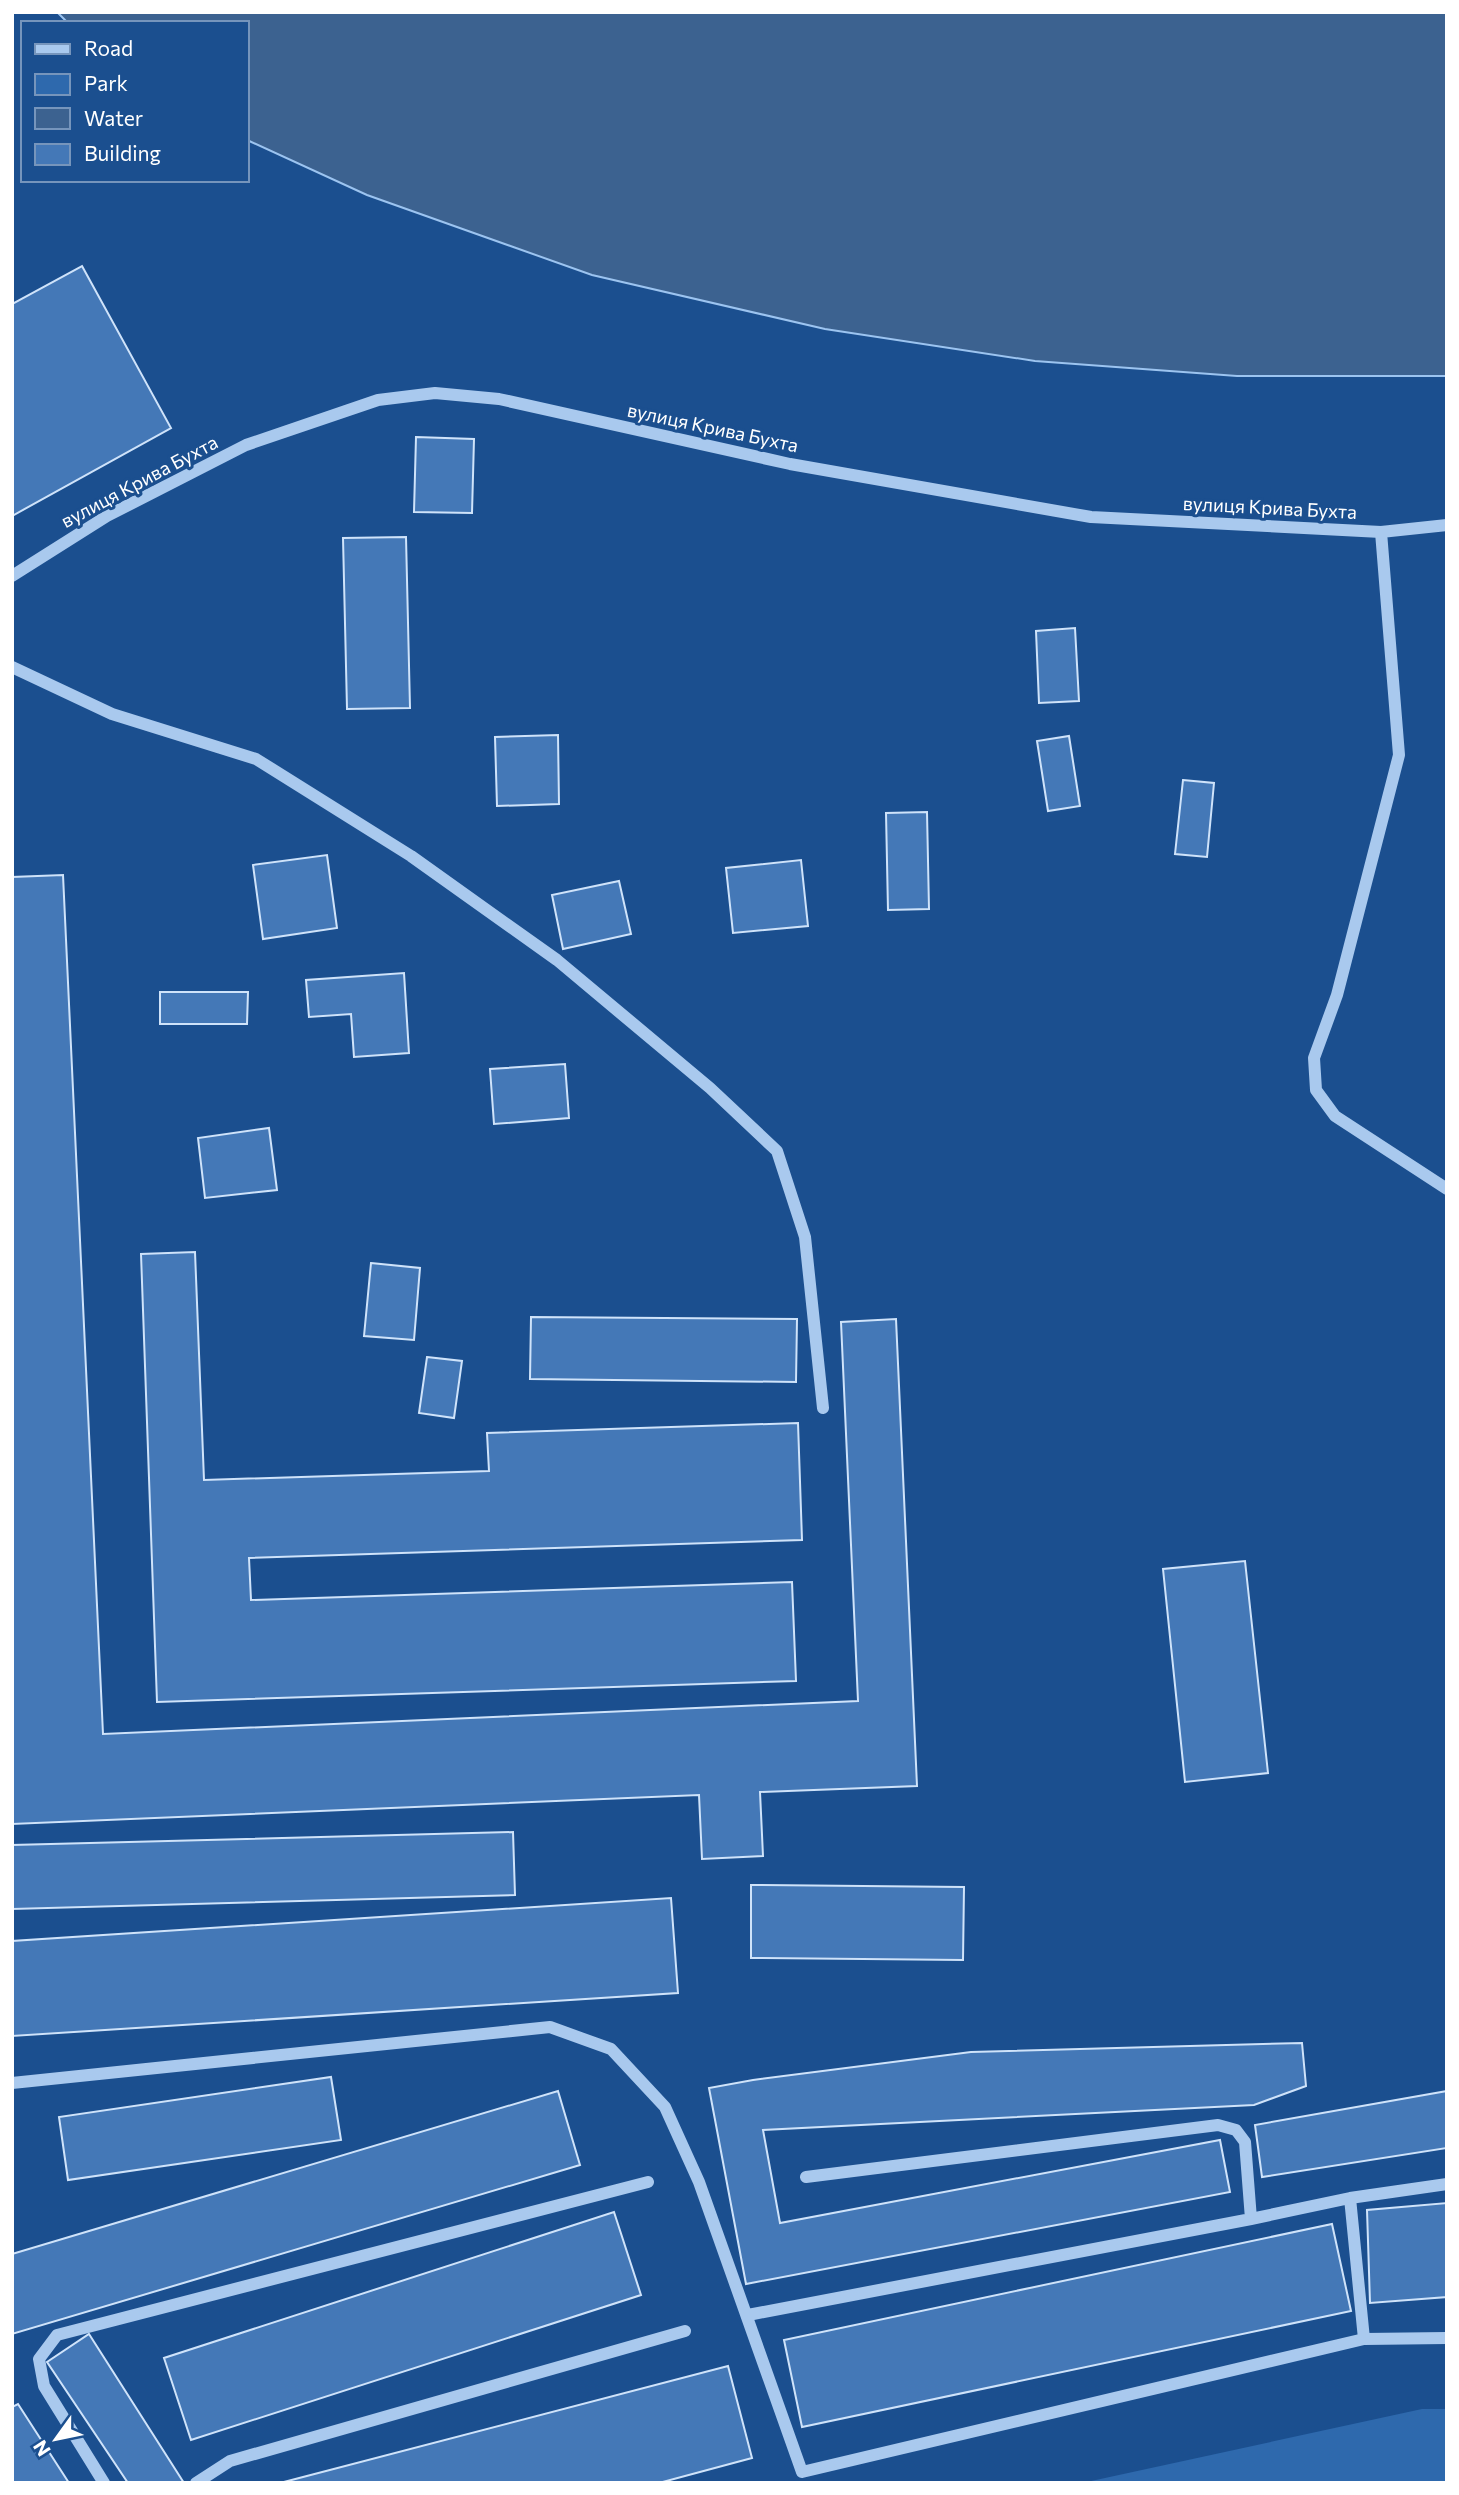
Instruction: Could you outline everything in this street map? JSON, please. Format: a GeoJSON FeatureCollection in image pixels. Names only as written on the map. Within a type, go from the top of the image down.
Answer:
{"type":"FeatureCollection","features":[{"type":"Feature","properties":{"kind":"street","name":"вулиця Крива Бухта"},"geometry":{"type":"LineString","coordinates":[[12,576],[107,516],[246,445],[378,400],[435,393],[499,399],[790,464],[1091,517],[1381,532],[1447,525]]}},
{"type":"Feature","properties":{"kind":"street"},"geometry":{"type":"LineString","coordinates":[[1381,532],[1399,755],[1336,995],[1314,1058],[1316,1090],[1335,1116],[1447,1189]]}},
{"type":"Feature","properties":{"kind":"street"},"geometry":{"type":"LineString","coordinates":[[12,667],[112,714],[256,759],[411,856],[557,960],[710,1088],[777,1151],[804,1237],[823,1408]]}},
{"type":"Feature","properties":{"kind":"street"},"geometry":{"type":"LineString","coordinates":[[12,2083],[550,2027],[611,2049],[664,2108],[699,2182],[802,2472],[1364,2339],[1447,2338]]}},
{"type":"Feature","properties":{"kind":"street"},"geometry":{"type":"LineString","coordinates":[[806,2176],[1218,2125],[1236,2130],[1245,2142],[1251,2219]]}},
{"type":"Feature","properties":{"kind":"street"},"geometry":{"type":"LineString","coordinates":[[104,2483],[44,2386],[39,2359],[57,2335],[648,2182]]}},
{"type":"Feature","properties":{"kind":"street"},"geometry":{"type":"LineString","coordinates":[[748,2315],[1350,2198],[1447,2184]]}},
{"type":"Feature","properties":{"kind":"street"},"geometry":{"type":"LineString","coordinates":[[1350,2198],[1364,2339]]}},
{"type":"Feature","properties":{"kind":"street"},"geometry":{"type":"LineString","coordinates":[[196,2483],[230,2461],[685,2331]]}},
{"type":"Feature","properties":{"kind":"green space"},"geometry":{"type":"Polygon","coordinates":[[[1422,2409],[1447,2409],[1447,2483],[1082,2483],[1422,2409]]]}},
{"type":"Feature","properties":{"kind":"water"},"geometry":{"type":"Polygon","coordinates":[[[57,12],[1447,12],[1447,376],[1237,376],[1035,361],[825,329],[592,275],[367,195],[248,140],[248,21],[66,21],[57,12]]]}},
{"type":"Feature","properties":{"kind":"building"},"geometry":{"type":"Polygon","coordinates":[[[82,266],[171,428],[12,516],[12,304],[82,266]]]}},
{"type":"Feature","properties":{"kind":"building"},"geometry":{"type":"Polygon","coordinates":[[[416,437],[474,439],[472,513],[414,512],[416,437]]]}},
{"type":"Feature","properties":{"kind":"building"},"geometry":{"type":"Polygon","coordinates":[[[406,537],[410,708],[347,709],[343,538],[406,537]]]}},
{"type":"Feature","properties":{"kind":"building"},"geometry":{"type":"Polygon","coordinates":[[[1075,628],[1079,701],[1039,703],[1036,631],[1075,628]]]}},
{"type":"Feature","properties":{"kind":"building"},"geometry":{"type":"Polygon","coordinates":[[[558,735],[559,804],[497,806],[495,737],[558,735]]]}},
{"type":"Feature","properties":{"kind":"building"},"geometry":{"type":"Polygon","coordinates":[[[1069,736],[1080,806],[1048,811],[1037,741],[1069,736]]]}},
{"type":"Feature","properties":{"kind":"building"},"geometry":{"type":"Polygon","coordinates":[[[1183,780],[1214,783],[1207,857],[1175,854],[1183,780]]]}},
{"type":"Feature","properties":{"kind":"building"},"geometry":{"type":"Polygon","coordinates":[[[927,812],[929,909],[888,910],[886,813],[927,812]]]}},
{"type":"Feature","properties":{"kind":"building"},"geometry":{"type":"Polygon","coordinates":[[[327,855],[337,928],[263,939],[253,865],[327,855]]]}},
{"type":"Feature","properties":{"kind":"building"},"geometry":{"type":"Polygon","coordinates":[[[801,860],[808,926],[733,933],[726,868],[801,860]]]}},
{"type":"Feature","properties":{"kind":"building"},"geometry":{"type":"Polygon","coordinates":[[[63,875],[103,1734],[858,1701],[841,1322],[896,1319],[917,1786],[760,1792],[763,1856],[702,1859],[699,1795],[12,1824],[12,877],[63,875]]]}},
{"type":"Feature","properties":{"kind":"building"},"geometry":{"type":"Polygon","coordinates":[[[619,881],[631,934],[563,949],[552,895],[619,881]]]}},
{"type":"Feature","properties":{"kind":"building"},"geometry":{"type":"Polygon","coordinates":[[[404,973],[409,1053],[354,1057],[351,1014],[309,1017],[306,980],[404,973]]]}},
{"type":"Feature","properties":{"kind":"building"},"geometry":{"type":"Polygon","coordinates":[[[160,992],[248,992],[247,1024],[160,1024],[160,992]]]}},
{"type":"Feature","properties":{"kind":"building"},"geometry":{"type":"Polygon","coordinates":[[[565,1064],[569,1118],[494,1124],[490,1069],[565,1064]]]}},
{"type":"Feature","properties":{"kind":"building"},"geometry":{"type":"Polygon","coordinates":[[[269,1128],[277,1190],[205,1198],[198,1138],[269,1128]]]}},
{"type":"Feature","properties":{"kind":"building"},"geometry":{"type":"Polygon","coordinates":[[[195,1252],[204,1480],[489,1471],[487,1433],[798,1423],[802,1540],[249,1558],[251,1600],[792,1582],[796,1681],[157,1702],[141,1254],[195,1252]]]}},
{"type":"Feature","properties":{"kind":"building"},"geometry":{"type":"Polygon","coordinates":[[[371,1263],[420,1268],[414,1340],[364,1336],[371,1263]]]}},
{"type":"Feature","properties":{"kind":"building"},"geometry":{"type":"Polygon","coordinates":[[[531,1317],[797,1319],[796,1382],[530,1379],[531,1317]]]}},
{"type":"Feature","properties":{"kind":"building"},"geometry":{"type":"Polygon","coordinates":[[[427,1357],[462,1361],[454,1418],[419,1413],[427,1357]]]}},
{"type":"Feature","properties":{"kind":"building"},"geometry":{"type":"Polygon","coordinates":[[[1245,1561],[1268,1773],[1185,1782],[1163,1569],[1245,1561]]]}},
{"type":"Feature","properties":{"kind":"building"},"geometry":{"type":"Polygon","coordinates":[[[513,1832],[515,1895],[12,1909],[12,1845],[513,1832]]]}},
{"type":"Feature","properties":{"kind":"building"},"geometry":{"type":"Polygon","coordinates":[[[751,1885],[964,1887],[963,1960],[751,1958],[751,1885]]]}},
{"type":"Feature","properties":{"kind":"building"},"geometry":{"type":"Polygon","coordinates":[[[671,1898],[678,1993],[12,2036],[12,1941],[671,1898]]]}},
{"type":"Feature","properties":{"kind":"building"},"geometry":{"type":"Polygon","coordinates":[[[1302,2043],[1306,2086],[1254,2105],[763,2130],[780,2223],[1220,2140],[1230,2192],[746,2284],[709,2088],[971,2052],[1302,2043]]]}},
{"type":"Feature","properties":{"kind":"building"},"geometry":{"type":"Polygon","coordinates":[[[331,2077],[341,2140],[68,2180],[59,2117],[331,2077]]]}},
{"type":"Feature","properties":{"kind":"building"},"geometry":{"type":"Polygon","coordinates":[[[558,2091],[580,2165],[12,2334],[12,2254],[558,2091]]]}},
{"type":"Feature","properties":{"kind":"building"},"geometry":{"type":"Polygon","coordinates":[[[1447,2091],[1447,2148],[1262,2177],[1255,2125],[1447,2091]]]}},
{"type":"Feature","properties":{"kind":"building"},"geometry":{"type":"Polygon","coordinates":[[[1447,2203],[1447,2297],[1370,2303],[1367,2210],[1447,2203]]]}},
{"type":"Feature","properties":{"kind":"building"},"geometry":{"type":"Polygon","coordinates":[[[614,2212],[641,2295],[191,2440],[164,2358],[614,2212]]]}},
{"type":"Feature","properties":{"kind":"building"},"geometry":{"type":"Polygon","coordinates":[[[1332,2224],[1351,2311],[802,2427],[784,2340],[1332,2224]]]}},
{"type":"Feature","properties":{"kind":"building"},"geometry":{"type":"Polygon","coordinates":[[[89,2334],[184,2483],[128,2483],[47,2362],[89,2334]]]}},
{"type":"Feature","properties":{"kind":"building"},"geometry":{"type":"Polygon","coordinates":[[[728,2366],[752,2458],[659,2483],[280,2483],[728,2366]]]}},
{"type":"Feature","properties":{"kind":"building"},"geometry":{"type":"Polygon","coordinates":[[[18,2404],[69,2483],[12,2483],[12,2407],[18,2404]]]}}]}
